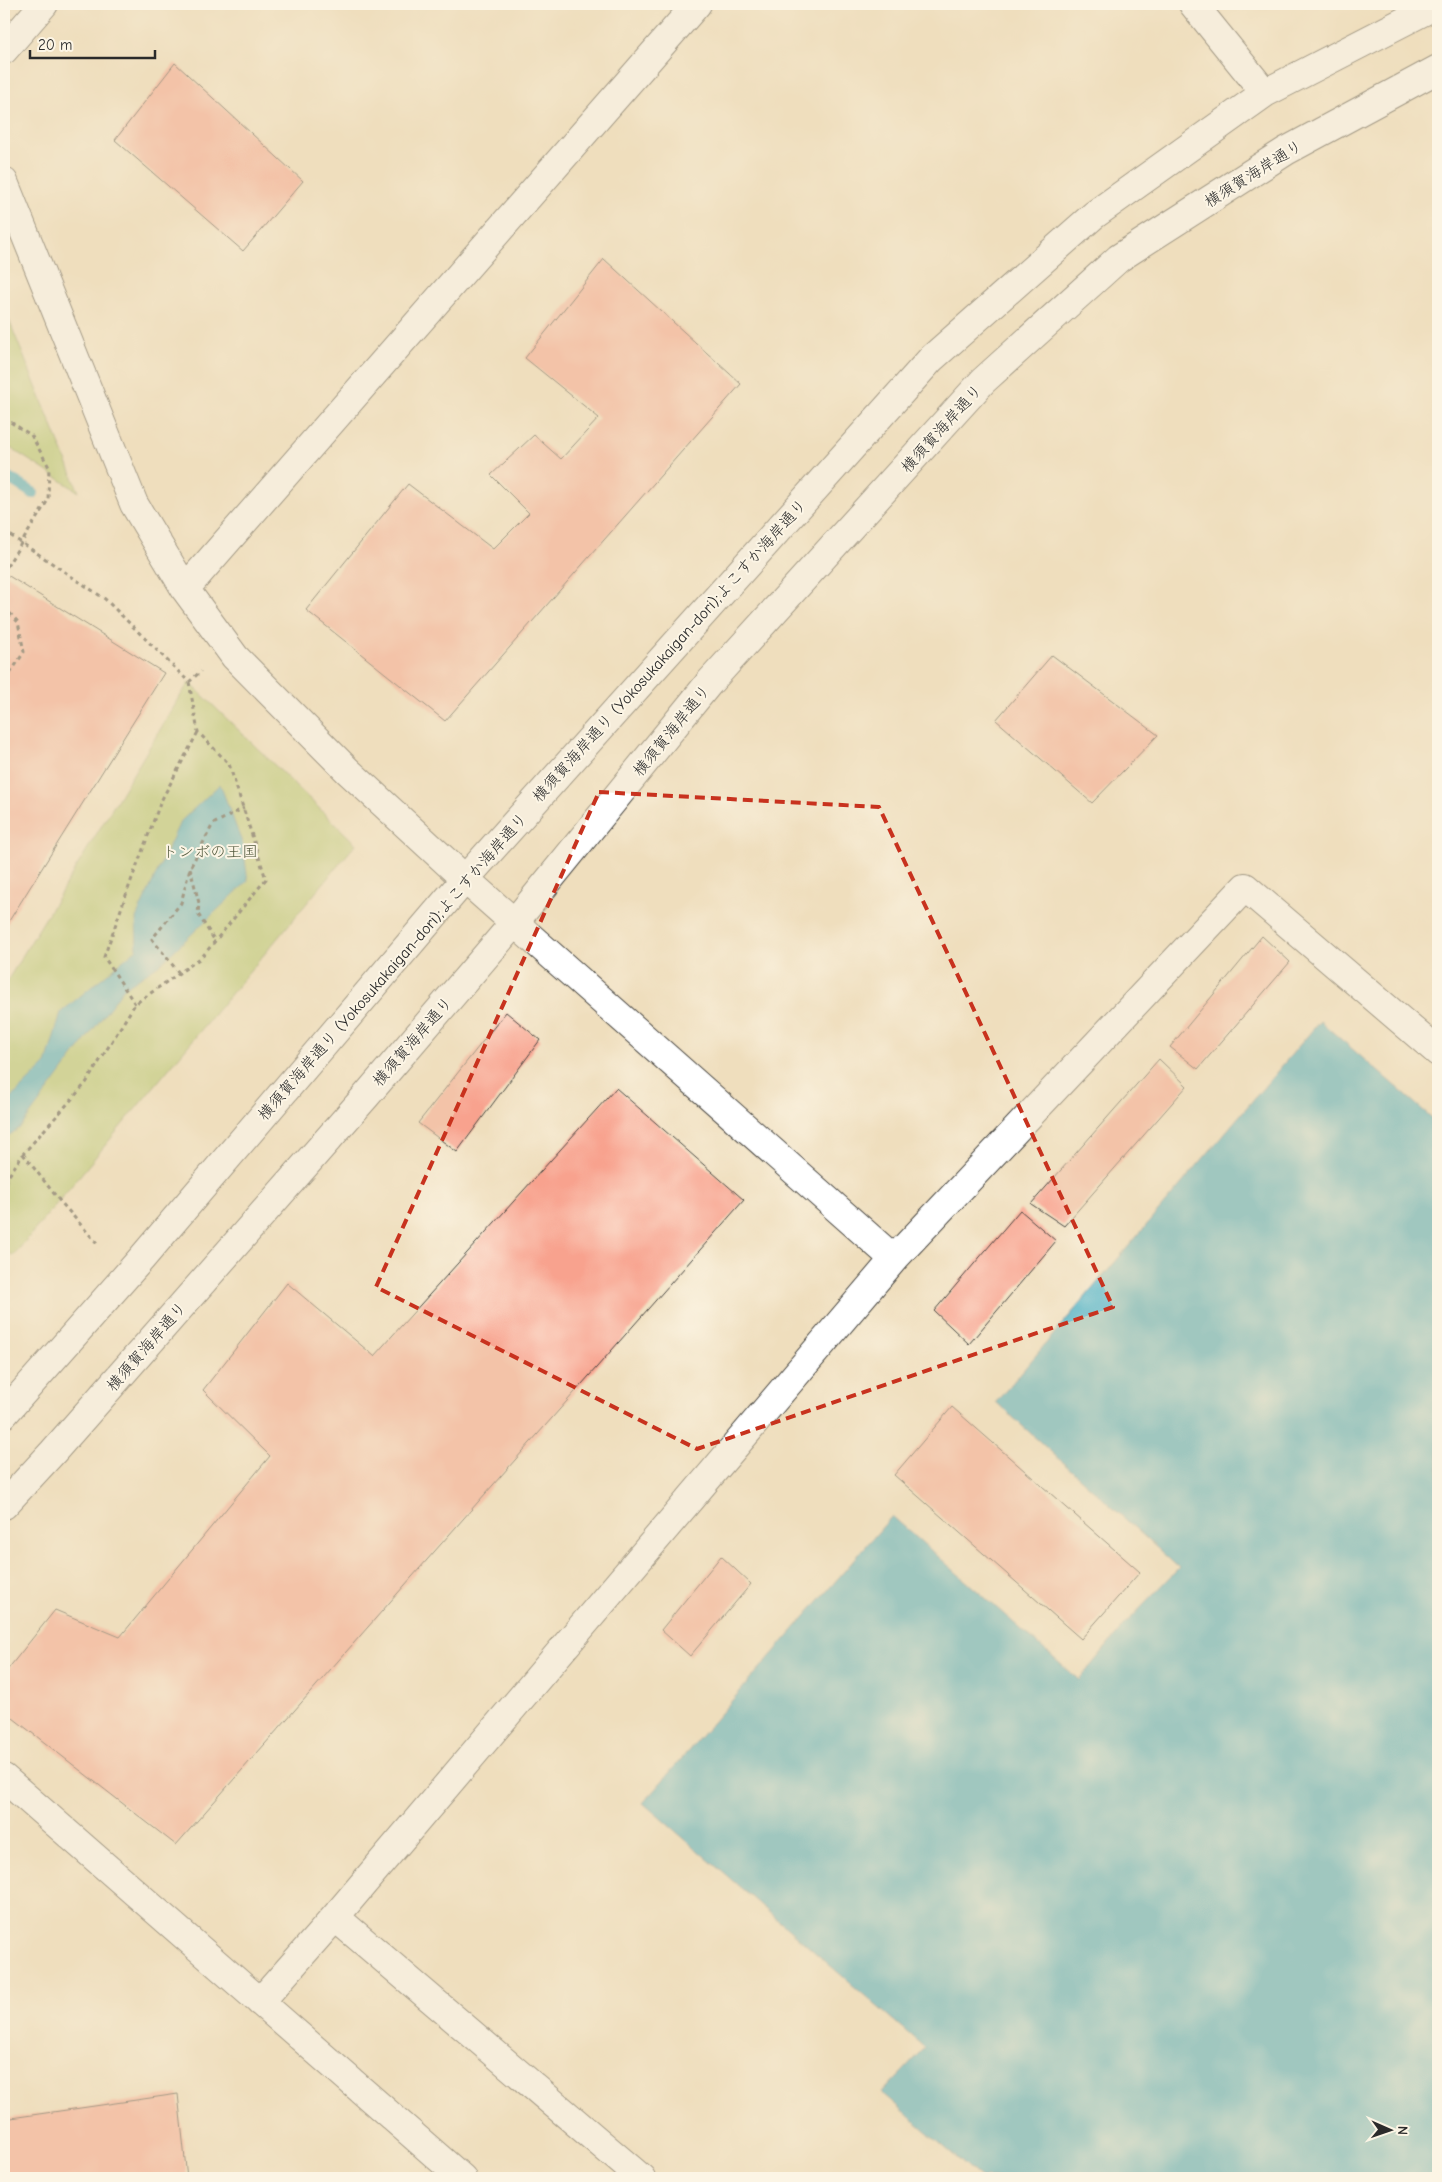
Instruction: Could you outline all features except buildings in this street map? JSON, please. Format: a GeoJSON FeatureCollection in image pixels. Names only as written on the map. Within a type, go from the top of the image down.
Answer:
{"type":"FeatureCollection","features":[{"type":"Feature","properties":{"kind":"street"},"geometry":{"type":"LineString","coordinates":[[4,50],[44,4]]}},
{"type":"Feature","properties":{"kind":"street"},"geometry":{"type":"LineString","coordinates":[[185,589],[697,4]]}},
{"type":"Feature","properties":{"kind":"street"},"geometry":{"type":"LineString","coordinates":[[1193,4],[1265,92]]}},
{"type":"Feature","properties":{"kind":"street","name":"横須賀海岸通り (Yokosukakaigan-dori);よこすか海岸通り"},"geometry":{"type":"LineString","coordinates":[[4,1414],[142,1258],[465,879],[931,359],[1094,215],[1265,92],[1438,4]]}},
{"type":"Feature","properties":{"kind":"street","name":"横須賀海岸通り"},"geometry":{"type":"LineString","coordinates":[[4,1505],[53,1452],[366,1096],[514,923],[709,683],[983,381],[1119,258],[1286,151],[1438,69]]}},
{"type":"Feature","properties":{"kind":"street"},"geometry":{"type":"LineString","coordinates":[[4,182],[134,504],[185,589],[235,657],[348,771],[465,879],[894,1259]]}},
{"type":"Feature","properties":{"kind":"street"},"geometry":{"type":"LineString","coordinates":[[260,2002],[335,1917],[894,1259],[1245,886],[1438,1052]]}},
{"type":"Feature","properties":{"kind":"street"},"geometry":{"type":"LineString","coordinates":[[4,1778],[462,2178]]}},
{"type":"Feature","properties":{"kind":"street"},"geometry":{"type":"LineString","coordinates":[[335,1917],[642,2178]]}},
{"type":"Feature","properties":{"kind":"path"},"geometry":{"type":"LineString","coordinates":[[4,418],[31,435],[49,467],[48,500],[4,570]]}},
{"type":"Feature","properties":{"kind":"path"},"geometry":{"type":"LineString","coordinates":[[4,531],[104,598],[189,682],[198,732],[229,764],[266,878],[202,956],[136,1004],[86,1084],[23,1154],[4,1183]]}},
{"type":"Feature","properties":{"kind":"path"},"geometry":{"type":"LineString","coordinates":[[4,607],[18,622],[24,652],[4,683]]}},
{"type":"Feature","properties":{"kind":"path"},"geometry":{"type":"LineString","coordinates":[[189,682],[202,670]]}},
{"type":"Feature","properties":{"kind":"path"},"geometry":{"type":"LineString","coordinates":[[136,1004],[104,957],[161,802],[198,732]]}},
{"type":"Feature","properties":{"kind":"path"},"geometry":{"type":"LineString","coordinates":[[179,973],[152,940],[181,904],[190,868],[213,824],[244,808]]}},
{"type":"Feature","properties":{"kind":"path"},"geometry":{"type":"LineString","coordinates":[[190,868],[199,903],[198,914],[216,940]]}},
{"type":"Feature","properties":{"kind":"path"},"geometry":{"type":"LineString","coordinates":[[23,1154],[58,1200],[97,1243]]}},
{"type":"Feature","properties":{"kind":"highlighted area"},"geometry":{"type":"Polygon","coordinates":[[[599,792],[879,807],[1113,1307],[697,1449],[376,1287],[599,792]]]}},
{"type":"Feature","properties":{"kind":"green space"},"geometry":{"type":"Polygon","coordinates":[[[4,308],[79,492],[4,444],[4,308]]]}},
{"type":"Feature","properties":{"kind":"green space","name":"トンボの王国"},"geometry":{"type":"Polygon","coordinates":[[[189,682],[356,844],[13,1256],[4,1249],[4,986],[189,682]]]}},
{"type":"Feature","properties":{"kind":"water"},"geometry":{"type":"Polygon","coordinates":[[[220,784],[243,845],[248,881],[160,964],[124,988],[21,1127],[4,1139],[4,1109],[9,1100],[46,1064],[61,1012],[137,949],[136,918],[180,822],[220,784]]]}},
{"type":"Feature","properties":{"kind":"water"},"geometry":{"type":"Polygon","coordinates":[[[1320,1021],[1438,1123],[1438,2178],[980,2178],[882,2093],[925,2048],[643,1803],[892,1516],[1079,1680],[1125,1624],[1179,1568],[996,1402],[1320,1021]]]}},
{"type":"Feature","properties":{"kind":"waterway"},"geometry":{"type":"LineString","coordinates":[[4,475],[33,493]]}}]}
